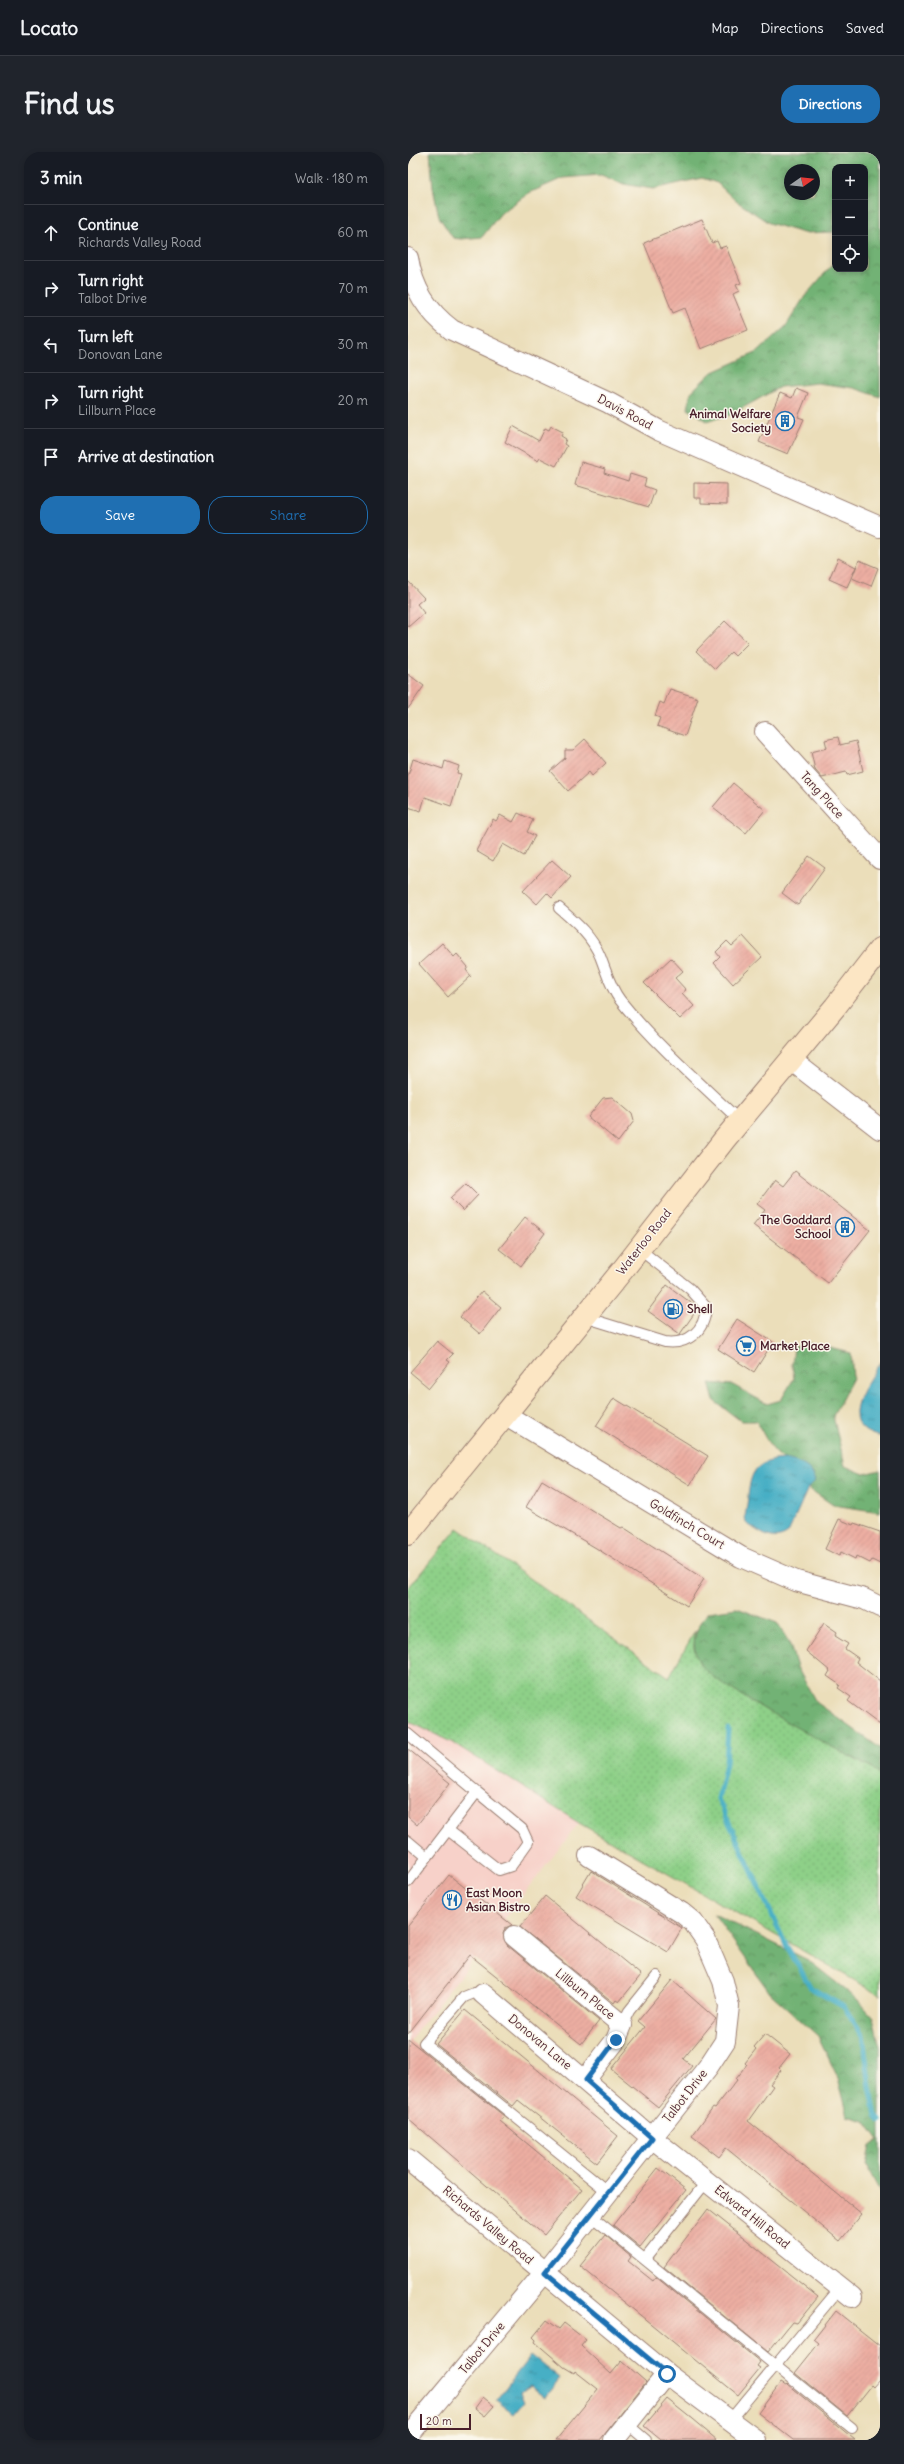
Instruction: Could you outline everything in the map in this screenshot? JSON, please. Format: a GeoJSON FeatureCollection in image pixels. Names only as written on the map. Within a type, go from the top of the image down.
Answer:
{"type":"FeatureCollection","features":[{"type":"Feature","properties":{"kind":"main road","name":"Waterloo Road"},"geometry":{"type":"LineString","coordinates":[[408,1534],[506,1415],[740,1121],[880,949]]}},
{"type":"Feature","properties":{"kind":"street","name":"Davis Road"},"geometry":{"type":"LineString","coordinates":[[408,258],[411,276],[421,298],[435,318],[452,330],[609,403],[658,430],[880,528]]}},
{"type":"Feature","properties":{"kind":"street","name":"Tang Place"},"geometry":{"type":"LineString","coordinates":[[765,732],[880,858]]}},
{"type":"Feature","properties":{"kind":"street"},"geometry":{"type":"LineString","coordinates":[[791,1060],[880,1130]]}},
{"type":"Feature","properties":{"kind":"street","name":"Goldfinch Court"},"geometry":{"type":"LineString","coordinates":[[506,1415],[741,1558],[796,1581],[864,1599],[880,1607]]}},
{"type":"Feature","properties":{"kind":"street","name":"Talbot Drive"},"geometry":{"type":"LineString","coordinates":[[408,2436],[545,2272],[708,2067],[725,2041],[729,2006],[716,1964],[705,1939],[693,1922],[589,1856]]}},
{"type":"Feature","properties":{"kind":"street","name":"Lillburn Place"},"geometry":{"type":"LineString","coordinates":[[514,1936],[622,2025],[616,2040],[586,2080]]}},
{"type":"Feature","properties":{"kind":"street","name":"Donovan Lane"},"geometry":{"type":"LineString","coordinates":[[483,1994],[586,2080],[652,2138]]}},
{"type":"Feature","properties":{"kind":"street","name":"Edward Hill Road"},"geometry":{"type":"LineString","coordinates":[[652,2138],[846,2292]]}},
{"type":"Feature","properties":{"kind":"street","name":"Richards Valley Road"},"geometry":{"type":"LineString","coordinates":[[408,2159],[667,2374],[756,2440]]}},
{"type":"Feature","properties":{"kind":"street"},"geometry":{"type":"LineString","coordinates":[[614,2440],[667,2374]]}},
{"type":"Feature","properties":{"kind":"lane"},"geometry":{"type":"LineString","coordinates":[[559,908],[586,932],[600,956],[605,972],[619,999],[656,1040],[740,1121]]}},
{"type":"Feature","properties":{"kind":"lane"},"geometry":{"type":"LineString","coordinates":[[584,1317],[665,1342],[675,1343],[694,1336],[706,1319],[706,1307],[690,1289],[639,1249]]}},
{"type":"Feature","properties":{"kind":"lane"},"geometry":{"type":"LineString","coordinates":[[408,1734],[525,1832],[528,1842],[511,1866],[499,1870],[448,1830]]}},
{"type":"Feature","properties":{"kind":"lane"},"geometry":{"type":"LineString","coordinates":[[408,1882],[477,1792]]}},
{"type":"Feature","properties":{"kind":"lane"},"geometry":{"type":"LineString","coordinates":[[408,1840],[427,1857]]}},
{"type":"Feature","properties":{"kind":"lane"},"geometry":{"type":"LineString","coordinates":[[622,2025],[629,2011],[658,1976]]}},
{"type":"Feature","properties":{"kind":"lane"},"geometry":{"type":"LineString","coordinates":[[483,1994],[474,1993],[464,1997],[424,2043],[608,2192]]}},
{"type":"Feature","properties":{"kind":"lane"},"geometry":{"type":"LineString","coordinates":[[645,2258],[707,2181]]}},
{"type":"Feature","properties":{"kind":"lane"},"geometry":{"type":"LineString","coordinates":[[590,2215],[645,2258],[852,2428]]}},
{"type":"Feature","properties":{"kind":"lane"},"geometry":{"type":"LineString","coordinates":[[730,2420],[776,2365],[846,2292]]}},
{"type":"Feature","properties":{"kind":"lane"},"geometry":{"type":"LineString","coordinates":[[627,2424],[646,2440]]}},
{"type":"Feature","properties":{"kind":"shaded area"},"geometry":{"type":"Polygon","coordinates":[[[408,1721],[455,1744],[579,1823],[408,2043],[408,1721]]]}},
{"type":"Feature","properties":{"kind":"green space"},"geometry":{"type":"Polygon","coordinates":[[[430,152],[880,152],[880,397],[854,388],[817,383],[780,387],[730,415],[707,421],[688,409],[691,392],[711,373],[758,352],[786,326],[805,296],[832,265],[832,272],[868,272],[868,164],[832,164],[832,232],[803,233],[769,223],[736,201],[717,183],[702,178],[653,189],[623,184],[601,175],[563,178],[529,193],[501,213],[482,237],[461,239],[453,238],[439,217],[433,188],[430,152]]]}},
{"type":"Feature","properties":{"kind":"green space"},"geometry":{"type":"Polygon","coordinates":[[[809,1343],[851,1353],[853,1378],[833,1416],[845,1466],[864,1474],[880,1470],[880,1512],[833,1505],[808,1488],[814,1475],[810,1470],[802,1465],[784,1459],[775,1452],[756,1421],[741,1421],[714,1401],[709,1383],[733,1385],[767,1404],[781,1400],[794,1378],[792,1365],[794,1347],[809,1343]]]}},
{"type":"Feature","properties":{"kind":"green space"},"geometry":{"type":"Polygon","coordinates":[[[458,1528],[669,1677],[695,1631],[694,1649],[728,1687],[880,1773],[880,1995],[579,1823],[455,1744],[408,1721],[408,1588],[458,1528]]]}},
{"type":"Feature","properties":{"kind":"green space"},"geometry":{"type":"Polygon","coordinates":[[[737,1608],[777,1623],[789,1642],[797,1667],[816,1702],[880,1748],[880,1773],[754,1703],[709,1674],[700,1664],[694,1643],[697,1631],[703,1619],[708,1612],[737,1608]]]}},
{"type":"Feature","properties":{"kind":"green space"},"geometry":{"type":"Polygon","coordinates":[[[714,1914],[808,1960],[857,1999],[873,2017],[880,2047],[880,2192],[866,2165],[870,2146],[879,2140],[865,2121],[848,2116],[838,2078],[818,2036],[770,1993],[714,1914]]]}},
{"type":"Feature","properties":{"kind":"water"},"geometry":{"type":"Polygon","coordinates":[[[880,1362],[880,1437],[863,1429],[858,1422],[856,1414],[857,1405],[865,1386],[880,1362]]]}},
{"type":"Feature","properties":{"kind":"water"},"geometry":{"type":"Polygon","coordinates":[[[785,1459],[800,1463],[808,1468],[814,1476],[815,1481],[808,1488],[788,1533],[777,1537],[767,1536],[746,1523],[745,1516],[750,1485],[756,1470],[762,1464],[785,1459]]]}},
{"type":"Feature","properties":{"kind":"water"},"geometry":{"type":"Polygon","coordinates":[[[531,2355],[560,2378],[545,2397],[530,2385],[520,2392],[524,2402],[514,2414],[496,2400],[531,2355]]]}},
{"type":"Feature","properties":{"kind":"building"},"geometry":{"type":"Polygon","coordinates":[[[702,219],[712,243],[717,241],[720,248],[726,246],[741,283],[736,285],[739,291],[733,294],[748,330],[701,349],[685,308],[673,313],[644,243],[702,219]]]}},
{"type":"Feature","properties":{"kind":"building","name":"Animal Welfare Society"},"geometry":{"type":"Polygon","coordinates":[[[796,388],[808,393],[798,417],[804,419],[788,454],[759,442],[780,393],[792,398],[796,388]]]}},
{"type":"Feature","properties":{"kind":"building"},"geometry":{"type":"Polygon","coordinates":[[[513,426],[539,441],[545,428],[549,430],[551,426],[563,432],[561,436],[566,439],[564,444],[567,446],[556,466],[540,458],[538,461],[505,442],[513,426]]]}},
{"type":"Feature","properties":{"kind":"building"},"geometry":{"type":"Polygon","coordinates":[[[581,462],[605,469],[604,473],[628,481],[630,474],[646,479],[644,486],[655,490],[649,507],[575,485],[581,462]]]}},
{"type":"Feature","properties":{"kind":"building"},"geometry":{"type":"Polygon","coordinates":[[[694,483],[727,484],[727,504],[701,503],[701,498],[694,498],[694,483]]]}},
{"type":"Feature","properties":{"kind":"building"},"geometry":{"type":"Polygon","coordinates":[[[838,558],[856,567],[847,587],[829,579],[838,558]]]}},
{"type":"Feature","properties":{"kind":"building"},"geometry":{"type":"Polygon","coordinates":[[[859,560],[878,568],[871,586],[852,578],[859,560]]]}},
{"type":"Feature","properties":{"kind":"building"},"geometry":{"type":"Polygon","coordinates":[[[408,581],[424,598],[417,604],[424,613],[408,627],[408,581]]]}},
{"type":"Feature","properties":{"kind":"building"},"geometry":{"type":"Polygon","coordinates":[[[725,621],[748,643],[735,656],[731,652],[715,669],[696,651],[725,621]]]}},
{"type":"Feature","properties":{"kind":"building"},"geometry":{"type":"Polygon","coordinates":[[[408,674],[424,686],[408,709],[408,674]]]}},
{"type":"Feature","properties":{"kind":"building"},"geometry":{"type":"Polygon","coordinates":[[[670,689],[698,698],[685,736],[657,726],[660,718],[655,716],[660,702],[664,704],[670,689]]]}},
{"type":"Feature","properties":{"kind":"building"},"geometry":{"type":"Polygon","coordinates":[[[838,737],[840,745],[856,741],[863,771],[847,775],[846,772],[822,778],[815,770],[811,752],[827,748],[825,740],[838,737]]]}},
{"type":"Feature","properties":{"kind":"building"},"geometry":{"type":"Polygon","coordinates":[[[585,739],[606,763],[592,776],[589,772],[568,791],[550,771],[565,758],[565,750],[573,750],[585,739]]]}},
{"type":"Feature","properties":{"kind":"building"},"geometry":{"type":"Polygon","coordinates":[[[413,759],[443,769],[445,761],[459,766],[457,773],[461,774],[451,806],[425,797],[421,811],[408,807],[408,776],[413,759]]]}},
{"type":"Feature","properties":{"kind":"building"},"geometry":{"type":"Polygon","coordinates":[[[733,783],[765,810],[746,833],[713,807],[733,783]]]}},
{"type":"Feature","properties":{"kind":"building"},"geometry":{"type":"Polygon","coordinates":[[[518,813],[533,820],[527,832],[535,836],[524,856],[503,844],[493,861],[476,851],[493,819],[496,821],[500,815],[513,822],[518,813]]]}},
{"type":"Feature","properties":{"kind":"building"},"geometry":{"type":"Polygon","coordinates":[[[809,856],[825,868],[798,905],[782,893],[809,856]]]}},
{"type":"Feature","properties":{"kind":"building"},"geometry":{"type":"Polygon","coordinates":[[[552,860],[571,877],[552,898],[547,893],[537,904],[523,891],[552,860]]]}},
{"type":"Feature","properties":{"kind":"building"},"geometry":{"type":"Polygon","coordinates":[[[743,936],[762,957],[733,984],[714,963],[720,957],[716,952],[727,941],[732,946],[743,936]]]}},
{"type":"Feature","properties":{"kind":"building"},"geometry":{"type":"Polygon","coordinates":[[[442,943],[454,957],[457,954],[468,967],[466,970],[471,976],[448,997],[419,964],[442,943]]]}},
{"type":"Feature","properties":{"kind":"building"},"geometry":{"type":"Polygon","coordinates":[[[671,958],[683,971],[675,978],[686,990],[682,993],[694,1006],[680,1019],[644,983],[671,958]]]}},
{"type":"Feature","properties":{"kind":"building"},"geometry":{"type":"Polygon","coordinates":[[[612,1097],[632,1114],[634,1121],[618,1142],[588,1117],[603,1098],[612,1097]]]}},
{"type":"Feature","properties":{"kind":"building","name":"The Goddard School"},"geometry":{"type":"Polygon","coordinates":[[[795,1171],[870,1230],[828,1283],[753,1225],[765,1210],[757,1204],[775,1180],[783,1186],[795,1171]]]}},
{"type":"Feature","properties":{"kind":"building"},"geometry":{"type":"Polygon","coordinates":[[[466,1183],[478,1195],[463,1211],[450,1198],[466,1183]]]}},
{"type":"Feature","properties":{"kind":"building"},"geometry":{"type":"Polygon","coordinates":[[[525,1217],[545,1233],[521,1266],[499,1249],[525,1217]]]}},
{"type":"Feature","properties":{"kind":"building","name":"Shell"},"geometry":{"type":"Polygon","coordinates":[[[667,1285],[698,1308],[680,1334],[648,1311],[667,1285]]]}},
{"type":"Feature","properties":{"kind":"building"},"geometry":{"type":"Polygon","coordinates":[[[482,1291],[501,1307],[480,1334],[460,1317],[482,1291]]]}},
{"type":"Feature","properties":{"kind":"building","name":"Market Place"},"geometry":{"type":"Polygon","coordinates":[[[737,1319],[773,1342],[754,1372],[718,1349],[737,1319]]]}},
{"type":"Feature","properties":{"kind":"building"},"geometry":{"type":"Polygon","coordinates":[[[437,1341],[453,1354],[447,1360],[450,1362],[429,1388],[410,1372],[437,1341]]]}},
{"type":"Feature","properties":{"kind":"building"},"geometry":{"type":"Polygon","coordinates":[[[614,1398],[708,1456],[690,1485],[596,1426],[614,1398]]]}},
{"type":"Feature","properties":{"kind":"building"},"geometry":{"type":"Polygon","coordinates":[[[542,1480],[621,1528],[623,1527],[704,1579],[687,1606],[596,1548],[526,1507],[542,1480]]]}},
{"type":"Feature","properties":{"kind":"building"},"geometry":{"type":"Polygon","coordinates":[[[839,1519],[853,1525],[854,1523],[880,1532],[880,1564],[872,1560],[870,1563],[856,1556],[855,1559],[841,1552],[839,1556],[825,1549],[839,1519]]]}},
{"type":"Feature","properties":{"kind":"building"},"geometry":{"type":"Polygon","coordinates":[[[824,1623],[837,1632],[835,1636],[848,1644],[845,1649],[858,1658],[856,1662],[880,1681],[880,1725],[848,1701],[851,1697],[838,1688],[840,1685],[827,1676],[830,1671],[806,1651],[824,1623]]]}},
{"type":"Feature","properties":{"kind":"building"},"geometry":{"type":"Polygon","coordinates":[[[408,1749],[450,1783],[417,1825],[408,1817],[408,1749]]]}},
{"type":"Feature","properties":{"kind":"building"},"geometry":{"type":"Polygon","coordinates":[[[591,1871],[682,1928],[668,1952],[576,1896],[591,1871]]]}},
{"type":"Feature","properties":{"kind":"building"},"geometry":{"type":"Polygon","coordinates":[[[449,1875],[512,1925],[505,1928],[503,1934],[507,1945],[599,2021],[581,2044],[470,1955],[408,2034],[408,1926],[449,1875]]]}},
{"type":"Feature","properties":{"kind":"building"},"geometry":{"type":"Polygon","coordinates":[[[545,1896],[641,1975],[619,2002],[616,2000],[614,2003],[520,1927],[545,1896]]]}},
{"type":"Feature","properties":{"kind":"building"},"geometry":{"type":"Polygon","coordinates":[[[672,1980],[716,2019],[683,2059],[692,2066],[658,2107],[611,2069],[645,2027],[638,2021],[672,1980]]]}},
{"type":"Feature","properties":{"kind":"building"},"geometry":{"type":"Polygon","coordinates":[[[465,2010],[618,2136],[597,2163],[518,2100],[513,2106],[436,2044],[465,2010]]]}},
{"type":"Feature","properties":{"kind":"building"},"geometry":{"type":"Polygon","coordinates":[[[765,2034],[790,2054],[779,2068],[781,2070],[770,2084],[773,2086],[748,2121],[862,2214],[840,2241],[726,2148],[719,2157],[692,2136],[713,2107],[715,2108],[737,2080],[736,2079],[747,2065],[745,2063],[756,2049],[754,2047],[765,2034]]]}},
{"type":"Feature","properties":{"kind":"building"},"geometry":{"type":"Polygon","coordinates":[[[408,2039],[504,2116],[500,2121],[582,2189],[544,2235],[408,2118],[408,2039]]]}},
{"type":"Feature","properties":{"kind":"building"},"geometry":{"type":"Polygon","coordinates":[[[658,2168],[686,2190],[640,2247],[613,2225],[658,2168]]]}},
{"type":"Feature","properties":{"kind":"building"},"geometry":{"type":"Polygon","coordinates":[[[708,2209],[818,2297],[797,2323],[792,2322],[768,2352],[664,2267],[708,2209]]]}},
{"type":"Feature","properties":{"kind":"building"},"geometry":{"type":"Polygon","coordinates":[[[605,2235],[631,2257],[628,2261],[653,2281],[656,2277],[760,2362],[757,2366],[760,2368],[738,2395],[580,2266],[605,2235]]]}},
{"type":"Feature","properties":{"kind":"building"},"geometry":{"type":"Polygon","coordinates":[[[836,2311],[880,2346],[880,2380],[874,2387],[872,2385],[847,2416],[795,2373],[819,2343],[814,2339],[836,2311]]]}},
{"type":"Feature","properties":{"kind":"building"},"geometry":{"type":"Polygon","coordinates":[[[547,2320],[559,2329],[564,2323],[586,2340],[581,2346],[611,2374],[622,2361],[646,2382],[600,2440],[556,2440],[598,2389],[575,2371],[574,2373],[564,2367],[535,2342],[536,2340],[533,2337],[547,2320]]]}},
{"type":"Feature","properties":{"kind":"building"},"geometry":{"type":"Polygon","coordinates":[[[781,2382],[786,2385],[787,2384],[855,2440],[793,2440],[758,2413],[781,2382]]]}},
{"type":"Feature","properties":{"kind":"building"},"geometry":{"type":"Polygon","coordinates":[[[483,2397],[494,2406],[485,2416],[475,2408],[483,2397]]]}},
{"type":"Feature","properties":{"kind":"building"},"geometry":{"type":"Polygon","coordinates":[[[667,2399],[717,2440],[661,2440],[644,2426],[667,2399]]]}},
{"type":"Feature","properties":{"kind":"waterway"},"geometry":{"type":"LineString","coordinates":[[728,1729],[726,1763],[718,1799],[785,1943],[811,1988],[844,2007],[863,2035],[870,2087],[876,2115],[880,2121]]}},
{"type":"Feature","properties":{"kind":"place","name":"Animal Welfare Society"},"geometry":{"type":"Point","coordinates":[785,421]}},
{"type":"Feature","properties":{"kind":"place","name":"The Goddard School"},"geometry":{"type":"Point","coordinates":[845,1227]}},
{"type":"Feature","properties":{"kind":"place","name":"Shell"},"geometry":{"type":"Point","coordinates":[673,1309]}},
{"type":"Feature","properties":{"kind":"place","name":"Market Place"},"geometry":{"type":"Point","coordinates":[746,1346]}},
{"type":"Feature","properties":{"kind":"place","name":"East Moon Asian Bistro"},"geometry":{"type":"Point","coordinates":[452,1900]}},
{"type":"Feature","properties":{"kind":"route"},"geometry":{"type":"LineString","coordinates":[[616,2040],[586,2080],[652,2138],[545,2272],[667,2374]]}}]}
